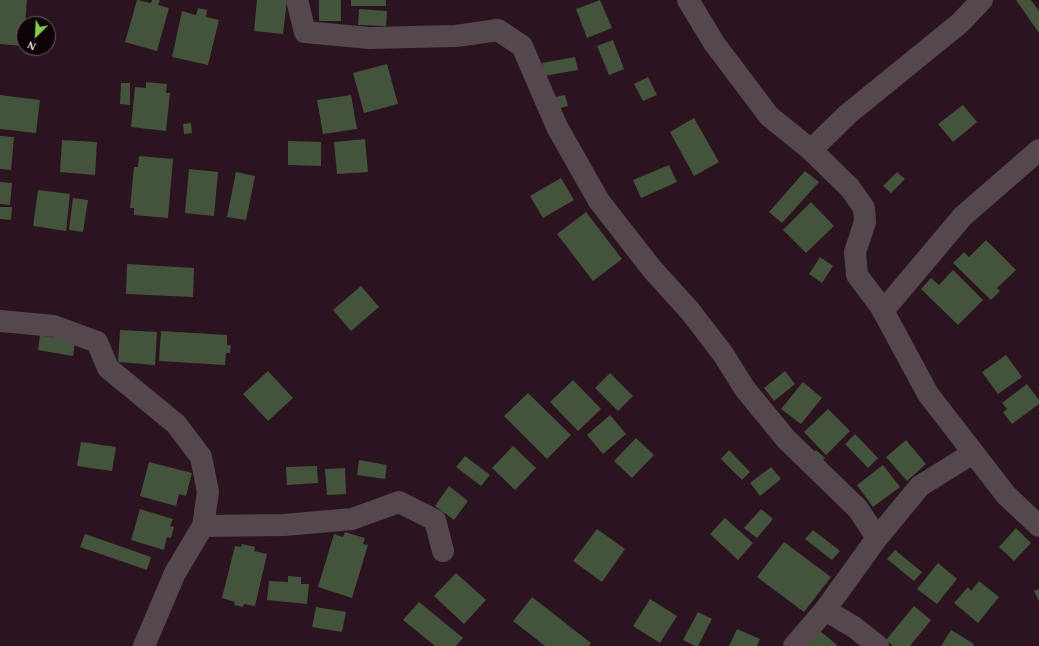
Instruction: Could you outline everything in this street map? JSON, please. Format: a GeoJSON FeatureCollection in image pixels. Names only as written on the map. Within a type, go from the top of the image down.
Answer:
{"type":"FeatureCollection","features":[{"type":"Feature","properties":{"kind":"street"},"geometry":{"type":"LineString","coordinates":[[297,0],[305,32],[369,38],[456,36],[498,30],[522,46],[557,127],[599,201],[652,269],[690,311],[723,354],[745,389],[786,439],[858,509],[878,538]]}},
{"type":"Feature","properties":{"kind":"street"},"geometry":{"type":"LineString","coordinates":[[688,0],[714,44],[768,116],[811,150],[850,188],[864,208],[865,222],[855,252],[857,275],[883,311],[928,394],[1006,495],[1039,526]]}},
{"type":"Feature","properties":{"kind":"street"},"geometry":{"type":"LineString","coordinates":[[811,150],[848,114],[960,23],[982,0]]}},
{"type":"Feature","properties":{"kind":"street"},"geometry":{"type":"LineString","coordinates":[[883,311],[963,216],[1039,150]]}},
{"type":"Feature","properties":{"kind":"street"},"geometry":{"type":"LineString","coordinates":[[0,321],[54,326],[97,342],[108,368],[176,424],[201,457],[208,492],[202,526],[175,573],[144,646]]}},
{"type":"Feature","properties":{"kind":"street"},"geometry":{"type":"LineString","coordinates":[[794,646],[825,610],[878,538],[920,486],[973,453]]}},
{"type":"Feature","properties":{"kind":"street"},"geometry":{"type":"LineString","coordinates":[[202,526],[284,525],[352,519],[399,502],[435,520],[444,551]]}},
{"type":"Feature","properties":{"kind":"street"},"geometry":{"type":"LineString","coordinates":[[825,610],[854,627],[878,646]]}},
{"type":"Feature","properties":{"kind":"building"},"geometry":{"type":"Polygon","coordinates":[[[0,0],[27,0],[26,16],[16,16],[16,45],[0,44],[0,0]]]}},
{"type":"Feature","properties":{"kind":"building"},"geometry":{"type":"Polygon","coordinates":[[[137,0],[151,3],[152,0],[160,0],[158,5],[169,8],[157,51],[125,42],[137,0]]]}},
{"type":"Feature","properties":{"kind":"building"},"geometry":{"type":"Polygon","coordinates":[[[257,0],[287,0],[283,34],[254,31],[257,0]]]}},
{"type":"Feature","properties":{"kind":"building"},"geometry":{"type":"Polygon","coordinates":[[[319,0],[341,0],[341,21],[319,21],[319,0]]]}},
{"type":"Feature","properties":{"kind":"building"},"geometry":{"type":"Polygon","coordinates":[[[351,0],[386,0],[386,6],[351,6],[351,0]]]}},
{"type":"Feature","properties":{"kind":"building"},"geometry":{"type":"Polygon","coordinates":[[[600,0],[612,28],[587,38],[576,9],[600,0]]]}},
{"type":"Feature","properties":{"kind":"building"},"geometry":{"type":"Polygon","coordinates":[[[1016,0],[1031,0],[1039,11],[1039,33],[1016,0]]]}},
{"type":"Feature","properties":{"kind":"building"},"geometry":{"type":"Polygon","coordinates":[[[198,8],[207,10],[206,17],[219,20],[208,65],[172,57],[182,11],[196,15],[198,8]]]}},
{"type":"Feature","properties":{"kind":"building"},"geometry":{"type":"Polygon","coordinates":[[[359,9],[387,11],[386,26],[358,25],[359,9]]]}},
{"type":"Feature","properties":{"kind":"building"},"geometry":{"type":"Polygon","coordinates":[[[613,40],[624,69],[609,75],[597,46],[613,40]]]}},
{"type":"Feature","properties":{"kind":"building"},"geometry":{"type":"Polygon","coordinates":[[[575,57],[578,70],[544,76],[542,63],[575,57]]]}},
{"type":"Feature","properties":{"kind":"building"},"geometry":{"type":"Polygon","coordinates":[[[387,64],[398,104],[364,113],[353,73],[387,64]]]}},
{"type":"Feature","properties":{"kind":"building"},"geometry":{"type":"Polygon","coordinates":[[[648,77],[657,95],[643,101],[634,84],[648,77]]]}},
{"type":"Feature","properties":{"kind":"building"},"geometry":{"type":"Polygon","coordinates":[[[146,82],[167,84],[166,93],[170,93],[166,131],[131,127],[135,87],[146,88],[146,82]]]}},
{"type":"Feature","properties":{"kind":"building"},"geometry":{"type":"Polygon","coordinates":[[[121,83],[130,83],[130,105],[120,104],[121,83]]]}},
{"type":"Feature","properties":{"kind":"building"},"geometry":{"type":"Polygon","coordinates":[[[0,95],[40,100],[36,133],[0,129],[0,95]]]}},
{"type":"Feature","properties":{"kind":"building"},"geometry":{"type":"Polygon","coordinates":[[[351,95],[357,129],[323,134],[317,100],[351,95]]]}},
{"type":"Feature","properties":{"kind":"building"},"geometry":{"type":"Polygon","coordinates":[[[565,95],[568,106],[552,110],[550,98],[565,95]]]}},
{"type":"Feature","properties":{"kind":"building"},"geometry":{"type":"Polygon","coordinates":[[[963,105],[977,122],[953,142],[938,124],[963,105]]]}},
{"type":"Feature","properties":{"kind":"building"},"geometry":{"type":"Polygon","coordinates":[[[694,118],[719,162],[694,176],[670,132],[694,118]]]}},
{"type":"Feature","properties":{"kind":"building"},"geometry":{"type":"Polygon","coordinates":[[[191,123],[192,133],[184,134],[183,124],[191,123]]]}},
{"type":"Feature","properties":{"kind":"building"},"geometry":{"type":"Polygon","coordinates":[[[0,136],[14,137],[11,170],[0,169],[0,136]]]}},
{"type":"Feature","properties":{"kind":"building"},"geometry":{"type":"Polygon","coordinates":[[[365,139],[368,172],[337,174],[334,142],[365,139]]]}},
{"type":"Feature","properties":{"kind":"building"},"geometry":{"type":"Polygon","coordinates":[[[62,140],[97,142],[95,175],[60,172],[62,140]]]}},
{"type":"Feature","properties":{"kind":"building"},"geometry":{"type":"Polygon","coordinates":[[[288,141],[321,142],[321,166],[288,165],[288,141]]]}},
{"type":"Feature","properties":{"kind":"building"},"geometry":{"type":"Polygon","coordinates":[[[139,156],[173,159],[168,218],[134,215],[134,208],[130,208],[134,167],[138,167],[139,156]]]}},
{"type":"Feature","properties":{"kind":"building"},"geometry":{"type":"Polygon","coordinates":[[[669,165],[677,182],[641,198],[633,180],[669,165]]]}},
{"type":"Feature","properties":{"kind":"building"},"geometry":{"type":"Polygon","coordinates":[[[189,169],[218,172],[214,216],[185,213],[189,169]]]}},
{"type":"Feature","properties":{"kind":"building"},"geometry":{"type":"Polygon","coordinates":[[[805,171],[819,182],[782,223],[769,212],[805,171]]]}},
{"type":"Feature","properties":{"kind":"building"},"geometry":{"type":"Polygon","coordinates":[[[236,172],[255,176],[246,220],[227,217],[236,172]]]}},
{"type":"Feature","properties":{"kind":"building"},"geometry":{"type":"Polygon","coordinates":[[[897,172],[905,179],[891,193],[883,186],[897,172]]]}},
{"type":"Feature","properties":{"kind":"building"},"geometry":{"type":"Polygon","coordinates":[[[561,178],[574,200],[543,218],[530,196],[561,178]]]}},
{"type":"Feature","properties":{"kind":"building"},"geometry":{"type":"Polygon","coordinates":[[[0,182],[12,183],[10,205],[0,204],[0,182]]]}},
{"type":"Feature","properties":{"kind":"building"},"geometry":{"type":"Polygon","coordinates":[[[38,190],[70,194],[66,231],[33,226],[38,190]]]}},
{"type":"Feature","properties":{"kind":"building"},"geometry":{"type":"Polygon","coordinates":[[[73,198],[88,200],[83,232],[69,230],[73,198]]]}},
{"type":"Feature","properties":{"kind":"building"},"geometry":{"type":"Polygon","coordinates":[[[811,202],[834,226],[806,253],[783,230],[811,202]]]}},
{"type":"Feature","properties":{"kind":"building"},"geometry":{"type":"Polygon","coordinates":[[[0,207],[12,207],[11,220],[0,219],[0,207]]]}},
{"type":"Feature","properties":{"kind":"building"},"geometry":{"type":"Polygon","coordinates":[[[586,212],[622,259],[593,281],[557,234],[586,212]]]}},
{"type":"Feature","properties":{"kind":"building"},"geometry":{"type":"Polygon","coordinates":[[[986,240],[1016,270],[997,288],[1000,291],[991,300],[953,263],[964,252],[969,257],[986,240]]]}},
{"type":"Feature","properties":{"kind":"building"},"geometry":{"type":"Polygon","coordinates":[[[820,257],[833,266],[822,283],[809,274],[820,257]]]}},
{"type":"Feature","properties":{"kind":"building"},"geometry":{"type":"Polygon","coordinates":[[[127,264],[194,268],[193,297],[126,294],[127,264]]]}},
{"type":"Feature","properties":{"kind":"building"},"geometry":{"type":"Polygon","coordinates":[[[953,270],[983,300],[958,325],[921,289],[931,278],[939,285],[953,270]]]}},
{"type":"Feature","properties":{"kind":"building"},"geometry":{"type":"Polygon","coordinates":[[[361,286],[379,307],[351,331],[333,310],[361,286]]]}},
{"type":"Feature","properties":{"kind":"building"},"geometry":{"type":"Polygon","coordinates":[[[120,330],[157,332],[155,365],[118,362],[120,330]]]}},
{"type":"Feature","properties":{"kind":"building"},"geometry":{"type":"Polygon","coordinates":[[[161,331],[227,335],[227,345],[231,345],[230,353],[226,353],[225,365],[159,361],[161,331]]]}},
{"type":"Feature","properties":{"kind":"building"},"geometry":{"type":"Polygon","coordinates":[[[40,335],[75,342],[73,356],[38,350],[40,335]]]}},
{"type":"Feature","properties":{"kind":"building"},"geometry":{"type":"Polygon","coordinates":[[[1006,355],[1022,377],[998,394],[982,372],[1006,355]]]}},
{"type":"Feature","properties":{"kind":"building"},"geometry":{"type":"Polygon","coordinates":[[[268,371],[293,398],[268,421],[243,394],[268,371]]]}},
{"type":"Feature","properties":{"kind":"building"},"geometry":{"type":"Polygon","coordinates":[[[785,371],[795,384],[774,401],[764,388],[785,371]]]}},
{"type":"Feature","properties":{"kind":"building"},"geometry":{"type":"Polygon","coordinates":[[[610,373],[633,396],[618,411],[595,388],[610,373]]]}},
{"type":"Feature","properties":{"kind":"building"},"geometry":{"type":"Polygon","coordinates":[[[573,380],[601,409],[578,431],[550,402],[573,380]]]}},
{"type":"Feature","properties":{"kind":"building"},"geometry":{"type":"Polygon","coordinates":[[[803,382],[822,398],[801,424],[781,409],[803,382]]]}},
{"type":"Feature","properties":{"kind":"building"},"geometry":{"type":"Polygon","coordinates":[[[1027,384],[1039,400],[1039,404],[1012,424],[1003,412],[1007,409],[1002,403],[1027,384]]]}},
{"type":"Feature","properties":{"kind":"building"},"geometry":{"type":"Polygon","coordinates":[[[528,393],[571,435],[547,459],[504,416],[528,393]]]}},
{"type":"Feature","properties":{"kind":"building"},"geometry":{"type":"Polygon","coordinates":[[[828,409],[850,431],[826,455],[804,432],[828,409]]]}},
{"type":"Feature","properties":{"kind":"building"},"geometry":{"type":"Polygon","coordinates":[[[610,415],[626,434],[603,454],[587,435],[610,415]]]}},
{"type":"Feature","properties":{"kind":"building"},"geometry":{"type":"Polygon","coordinates":[[[855,434],[878,458],[868,468],[845,444],[855,434]]]}},
{"type":"Feature","properties":{"kind":"building"},"geometry":{"type":"Polygon","coordinates":[[[636,438],[654,455],[632,478],[614,461],[636,438]]]}},
{"type":"Feature","properties":{"kind":"building"},"geometry":{"type":"Polygon","coordinates":[[[906,440],[926,464],[907,481],[886,457],[906,440]]]}},
{"type":"Feature","properties":{"kind":"building"},"geometry":{"type":"Polygon","coordinates":[[[81,442],[116,447],[112,471],[77,466],[81,442]]]}},
{"type":"Feature","properties":{"kind":"building"},"geometry":{"type":"Polygon","coordinates":[[[513,446],[536,468],[515,490],[492,468],[513,446]]]}},
{"type":"Feature","properties":{"kind":"building"},"geometry":{"type":"Polygon","coordinates":[[[729,450],[750,472],[742,480],[721,459],[729,450]]]}},
{"type":"Feature","properties":{"kind":"building"},"geometry":{"type":"Polygon","coordinates":[[[816,450],[825,458],[819,464],[810,456],[816,450]]]}},
{"type":"Feature","properties":{"kind":"building"},"geometry":{"type":"Polygon","coordinates":[[[465,456],[490,475],[481,486],[456,467],[465,456]]]}},
{"type":"Feature","properties":{"kind":"building"},"geometry":{"type":"Polygon","coordinates":[[[359,460],[387,465],[385,479],[357,475],[359,460]]]}},
{"type":"Feature","properties":{"kind":"building"},"geometry":{"type":"Polygon","coordinates":[[[149,462],[192,473],[186,496],[179,494],[176,506],[140,496],[149,462]]]}},
{"type":"Feature","properties":{"kind":"building"},"geometry":{"type":"Polygon","coordinates":[[[883,465],[900,487],[873,507],[857,485],[883,465]]]}},
{"type":"Feature","properties":{"kind":"building"},"geometry":{"type":"Polygon","coordinates":[[[317,466],[318,483],[287,485],[286,467],[317,466]]]}},
{"type":"Feature","properties":{"kind":"building"},"geometry":{"type":"Polygon","coordinates":[[[771,467],[781,479],[760,496],[750,483],[771,467]]]}},
{"type":"Feature","properties":{"kind":"building"},"geometry":{"type":"Polygon","coordinates":[[[345,468],[346,494],[327,495],[325,469],[345,468]]]}},
{"type":"Feature","properties":{"kind":"building"},"geometry":{"type":"Polygon","coordinates":[[[449,486],[468,501],[454,520],[435,506],[449,486]]]}},
{"type":"Feature","properties":{"kind":"building"},"geometry":{"type":"Polygon","coordinates":[[[140,509],[173,519],[170,526],[174,527],[171,538],[167,537],[164,550],[131,540],[140,509]]]}},
{"type":"Feature","properties":{"kind":"building"},"geometry":{"type":"Polygon","coordinates":[[[761,509],[773,519],[757,538],[744,528],[761,509]]]}},
{"type":"Feature","properties":{"kind":"building"},"geometry":{"type":"Polygon","coordinates":[[[725,518],[753,543],[738,560],[710,534],[725,518]]]}},
{"type":"Feature","properties":{"kind":"building"},"geometry":{"type":"Polygon","coordinates":[[[1016,528],[1031,543],[1014,561],[999,547],[1016,528]]]}},
{"type":"Feature","properties":{"kind":"building"},"geometry":{"type":"Polygon","coordinates":[[[597,529],[625,549],[602,582],[573,561],[597,529]]]}},
{"type":"Feature","properties":{"kind":"building"},"geometry":{"type":"Polygon","coordinates":[[[813,530],[840,551],[832,560],[805,539],[813,530]]]}},
{"type":"Feature","properties":{"kind":"building"},"geometry":{"type":"Polygon","coordinates":[[[345,532],[365,538],[363,544],[368,545],[352,598],[318,587],[334,534],[343,537],[345,532]]]}},
{"type":"Feature","properties":{"kind":"building"},"geometry":{"type":"Polygon","coordinates":[[[85,534],[151,557],[147,570],[80,547],[85,534]]]}},
{"type":"Feature","properties":{"kind":"building"},"geometry":{"type":"Polygon","coordinates":[[[784,542],[831,577],[804,612],[757,577],[784,542]]]}},
{"type":"Feature","properties":{"kind":"building"},"geometry":{"type":"Polygon","coordinates":[[[242,544],[255,547],[254,551],[267,554],[255,606],[244,604],[243,607],[234,605],[235,602],[222,598],[235,546],[241,547],[242,544]]]}},
{"type":"Feature","properties":{"kind":"building"},"geometry":{"type":"Polygon","coordinates":[[[895,550],[922,572],[914,581],[887,559],[895,550]]]}},
{"type":"Feature","properties":{"kind":"building"},"geometry":{"type":"Polygon","coordinates":[[[938,563],[957,579],[937,604],[917,589],[938,563]]]}},
{"type":"Feature","properties":{"kind":"building"},"geometry":{"type":"Polygon","coordinates":[[[456,573],[486,600],[464,624],[434,596],[456,573]]]}},
{"type":"Feature","properties":{"kind":"building"},"geometry":{"type":"Polygon","coordinates":[[[288,576],[301,577],[301,584],[309,584],[307,604],[267,600],[269,581],[288,582],[288,576]]]}},
{"type":"Feature","properties":{"kind":"building"},"geometry":{"type":"Polygon","coordinates":[[[979,581],[999,597],[978,623],[954,603],[968,587],[971,591],[979,581]]]}},
{"type":"Feature","properties":{"kind":"building"},"geometry":{"type":"Polygon","coordinates":[[[1039,589],[1039,601],[1034,591],[1039,589]]]}},
{"type":"Feature","properties":{"kind":"building"},"geometry":{"type":"Polygon","coordinates":[[[532,597],[591,643],[589,646],[545,646],[513,621],[532,597]]]}},
{"type":"Feature","properties":{"kind":"building"},"geometry":{"type":"Polygon","coordinates":[[[650,599],[677,616],[660,643],[633,626],[650,599]]]}},
{"type":"Feature","properties":{"kind":"building"},"geometry":{"type":"Polygon","coordinates":[[[419,602],[463,638],[456,646],[435,646],[403,620],[419,602]]]}},
{"type":"Feature","properties":{"kind":"building"},"geometry":{"type":"Polygon","coordinates":[[[914,606],[931,620],[910,646],[893,646],[886,640],[914,606]]]}},
{"type":"Feature","properties":{"kind":"building"},"geometry":{"type":"Polygon","coordinates":[[[316,607],[346,612],[342,632],[312,627],[316,607]]]}},
{"type":"Feature","properties":{"kind":"building"},"geometry":{"type":"Polygon","coordinates":[[[698,612],[712,619],[698,646],[695,646],[683,640],[698,612]]]}},
{"type":"Feature","properties":{"kind":"building"},"geometry":{"type":"Polygon","coordinates":[[[737,629],[760,639],[757,646],[729,646],[737,629]]]}},
{"type":"Feature","properties":{"kind":"building"},"geometry":{"type":"Polygon","coordinates":[[[951,630],[974,644],[973,646],[941,646],[951,630]]]}},
{"type":"Feature","properties":{"kind":"building"},"geometry":{"type":"Polygon","coordinates":[[[820,631],[837,645],[808,646],[820,631]]]}}]}
